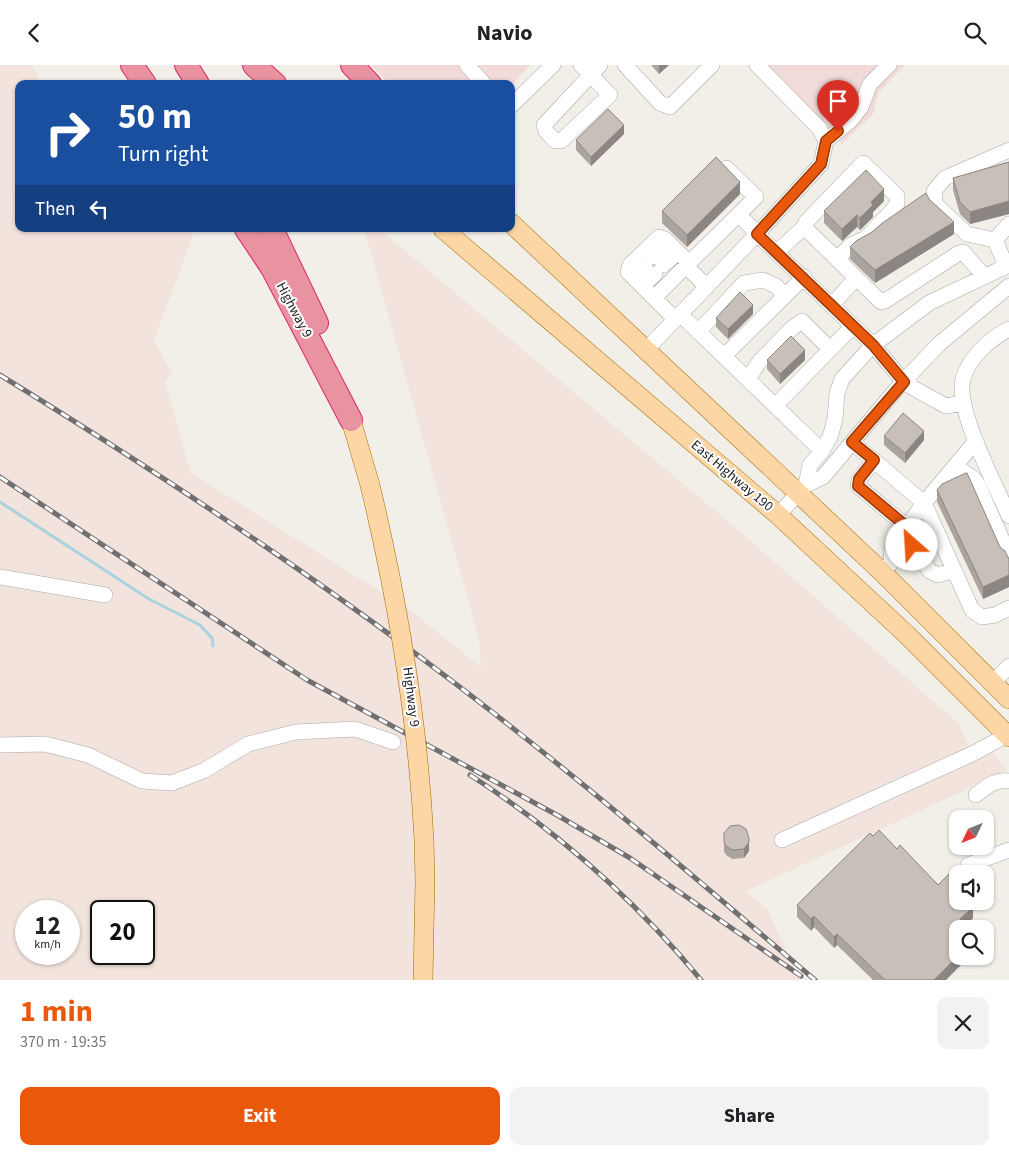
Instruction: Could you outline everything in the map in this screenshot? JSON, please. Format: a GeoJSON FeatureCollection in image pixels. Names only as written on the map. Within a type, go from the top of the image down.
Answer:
{"type":"FeatureCollection","features":[{"type":"Feature","properties":{"kind":"highway"},"geometry":{"type":"LineString","coordinates":[[132,65],[142,80]]}},
{"type":"Feature","properties":{"kind":"highway"},"geometry":{"type":"LineString","coordinates":[[186,65],[195,80]]}},
{"type":"Feature","properties":{"kind":"highway"},"geometry":{"type":"LineString","coordinates":[[254,65],[271,80]]}},
{"type":"Feature","properties":{"kind":"highway"},"geometry":{"type":"LineString","coordinates":[[352,65],[366,80]]}},
{"type":"Feature","properties":{"kind":"highway","name":"Highway 9"},"geometry":{"type":"LineString","coordinates":[[248,232],[272,268],[352,420]]}},
{"type":"Feature","properties":{"kind":"highway","name":"Highway 9"},"geometry":{"type":"LineString","coordinates":[[273,232],[316,319],[338,374],[352,420]]}},
{"type":"Feature","properties":{"kind":"main road"},"geometry":{"type":"LineString","coordinates":[[515,227],[646,350],[802,489],[1009,699]]}},
{"type":"Feature","properties":{"kind":"main road","name":"East Highway 190"},"geometry":{"type":"LineString","coordinates":[[447,232],[778,515],[907,635],[1008,736]]}},
{"type":"Feature","properties":{"kind":"main road","name":"Highway 9"},"geometry":{"type":"LineString","coordinates":[[352,420],[390,569],[406,658],[422,791],[425,881],[423,980]]}},
{"type":"Feature","properties":{"kind":"main road"},"geometry":{"type":"LineString","coordinates":[[907,635],[929,643],[974,688],[980,691],[993,683]]}},
{"type":"Feature","properties":{"kind":"street"},"geometry":{"type":"LineString","coordinates":[[466,65],[480,80]]}},
{"type":"Feature","properties":{"kind":"street"},"geometry":{"type":"LineString","coordinates":[[515,102],[553,65]]}},
{"type":"Feature","properties":{"kind":"street"},"geometry":{"type":"LineString","coordinates":[[625,65],[660,103],[670,107],[712,65]]}},
{"type":"Feature","properties":{"kind":"street"},"geometry":{"type":"LineString","coordinates":[[758,65],[819,128],[826,141]]}},
{"type":"Feature","properties":{"kind":"street"},"geometry":{"type":"LineString","coordinates":[[646,350],[821,164],[826,141],[851,120],[861,107],[870,84],[889,65]]}},
{"type":"Feature","properties":{"kind":"street"},"geometry":{"type":"LineString","coordinates":[[590,68],[610,95],[561,141],[555,141],[546,131],[544,125],[590,68]]}},
{"type":"Feature","properties":{"kind":"street"},"geometry":{"type":"LineString","coordinates":[[995,240],[967,234],[936,203],[934,191],[945,178],[1009,150]]}},
{"type":"Feature","properties":{"kind":"street"},"geometry":{"type":"LineString","coordinates":[[777,252],[804,227],[806,222],[863,163],[897,196],[897,204],[892,212],[866,238],[852,245],[837,259]]}},
{"type":"Feature","properties":{"kind":"street"},"geometry":{"type":"LineString","coordinates":[[654,298],[756,197],[726,168]]}},
{"type":"Feature","properties":{"kind":"street"},"geometry":{"type":"LineString","coordinates":[[739,214],[757,234],[873,345],[904,382],[946,406],[964,403]]}},
{"type":"Feature","properties":{"kind":"street"},"geometry":{"type":"LineString","coordinates":[[995,240],[1009,224]]}},
{"type":"Feature","properties":{"kind":"street"},"geometry":{"type":"LineString","coordinates":[[804,227],[881,302],[886,301],[960,253],[964,252],[984,276]]}},
{"type":"Feature","properties":{"kind":"street"},"geometry":{"type":"LineString","coordinates":[[707,287],[673,247],[665,239],[659,237],[630,265],[628,272],[654,298],[698,332],[822,451]]}},
{"type":"Feature","properties":{"kind":"street"},"geometry":{"type":"LineString","coordinates":[[802,489],[810,465],[822,451],[830,437],[842,379],[873,345],[929,303],[1008,266],[995,240]]}},
{"type":"Feature","properties":{"kind":"street"},"geometry":{"type":"LineString","coordinates":[[637,282],[673,247]]}},
{"type":"Feature","properties":{"kind":"street"},"geometry":{"type":"LineString","coordinates":[[724,356],[804,277]]}},
{"type":"Feature","properties":{"kind":"street"},"geometry":{"type":"LineString","coordinates":[[832,305],[856,278]]}},
{"type":"Feature","properties":{"kind":"street"},"geometry":{"type":"LineString","coordinates":[[698,332],[744,283],[763,280],[776,286],[785,296]]}},
{"type":"Feature","properties":{"kind":"street"},"geometry":{"type":"LineString","coordinates":[[778,515],[802,489],[823,477],[939,344],[1009,286]]}},
{"type":"Feature","properties":{"kind":"street"},"geometry":{"type":"LineString","coordinates":[[748,379],[760,361],[791,329],[802,321],[830,349]]}},
{"type":"Feature","properties":{"kind":"street"},"geometry":{"type":"LineString","coordinates":[[775,406],[853,326]]}},
{"type":"Feature","properties":{"kind":"street"},"geometry":{"type":"LineString","coordinates":[[1009,329],[996,336],[971,360],[962,381],[965,411],[1009,517]]}},
{"type":"Feature","properties":{"kind":"street"},"geometry":{"type":"LineString","coordinates":[[852,442],[924,503],[972,609],[982,617],[995,615],[1009,608]]}},
{"type":"Feature","properties":{"kind":"street"},"geometry":{"type":"LineString","coordinates":[[882,572],[891,563],[892,548],[924,503],[970,448],[977,443]]}},
{"type":"Feature","properties":{"kind":"street"},"geometry":{"type":"LineString","coordinates":[[874,460],[859,479],[858,486],[907,527],[912,545],[930,571],[938,575],[954,569]]}},
{"type":"Feature","properties":{"kind":"street"},"geometry":{"type":"LineString","coordinates":[[955,466],[974,479],[978,485],[1009,555]]}},
{"type":"Feature","properties":{"kind":"street"},"geometry":{"type":"LineString","coordinates":[[0,577],[105,595]]}},
{"type":"Feature","properties":{"kind":"street"},"geometry":{"type":"LineString","coordinates":[[993,683],[1009,666]]}},
{"type":"Feature","properties":{"kind":"street"},"geometry":{"type":"LineString","coordinates":[[0,745],[45,744],[88,755],[142,781],[172,783],[205,770],[248,744],[296,732],[354,729],[393,742]]}},
{"type":"Feature","properties":{"kind":"street"},"geometry":{"type":"LineString","coordinates":[[782,840],[1008,736]]}},
{"type":"Feature","properties":{"kind":"street"},"geometry":{"type":"LineString","coordinates":[[976,795],[997,781],[1009,781]]}},
{"type":"Feature","properties":{"kind":"street"},"geometry":{"type":"LineString","coordinates":[[968,865],[1007,854]]}},
{"type":"Feature","properties":{"kind":"shaded area"},"geometry":{"type":"Polygon","coordinates":[[[0,65],[32,65],[39,80],[15,80],[15,232],[190,232],[193,235],[154,341],[173,374],[165,381],[191,473],[410,610],[481,667],[479,639],[365,232],[383,232],[730,523],[958,723],[975,760],[992,751],[1007,771],[746,891],[767,909],[800,980],[0,980],[0,65]]]}},
{"type":"Feature","properties":{"kind":"shaded area"},"geometry":{"type":"Polygon","coordinates":[[[371,65],[530,65],[515,82],[515,80],[386,80],[371,65]]]}},
{"type":"Feature","properties":{"kind":"shaded area"},"geometry":{"type":"Polygon","coordinates":[[[764,65],[905,65],[878,93],[874,112],[871,116],[842,144],[764,65]]]}},
{"type":"Feature","properties":{"kind":"building"},"geometry":{"type":"Polygon","coordinates":[[[608,109],[624,125],[591,157],[576,140],[608,109]]]}},
{"type":"Feature","properties":{"kind":"building"},"geometry":{"type":"Polygon","coordinates":[[[716,157],[740,182],[687,235],[662,211],[716,157]]]}},
{"type":"Feature","properties":{"kind":"building"},"geometry":{"type":"Polygon","coordinates":[[[1009,162],[1009,201],[970,212],[960,202],[953,178],[1009,162]]]}},
{"type":"Feature","properties":{"kind":"building"},"geometry":{"type":"Polygon","coordinates":[[[866,170],[884,189],[871,202],[873,205],[860,218],[857,215],[842,229],[824,211],[866,170]]]}},
{"type":"Feature","properties":{"kind":"building"},"geometry":{"type":"Polygon","coordinates":[[[926,193],[929,199],[954,222],[875,270],[850,247],[856,241],[872,232],[926,193]]]}},
{"type":"Feature","properties":{"kind":"building"},"geometry":{"type":"Polygon","coordinates":[[[740,292],[753,305],[728,329],[716,318],[740,292]]]}},
{"type":"Feature","properties":{"kind":"building"},"geometry":{"type":"Polygon","coordinates":[[[791,336],[805,350],[780,374],[767,360],[791,336]]]}},
{"type":"Feature","properties":{"kind":"building"},"geometry":{"type":"Polygon","coordinates":[[[903,413],[924,431],[905,453],[884,436],[903,413]]]}},
{"type":"Feature","properties":{"kind":"building"},"geometry":{"type":"Polygon","coordinates":[[[966,473],[1000,547],[1005,551],[1009,559],[1009,575],[983,587],[937,490],[942,484],[966,473]]]}},
{"type":"Feature","properties":{"kind":"building"},"geometry":{"type":"Polygon","coordinates":[[[739,825],[746,829],[749,842],[744,849],[732,850],[724,842],[724,833],[730,826],[739,825]]]}},
{"type":"Feature","properties":{"kind":"building"},"geometry":{"type":"Polygon","coordinates":[[[879,830],[897,849],[900,845],[938,885],[949,874],[949,910],[970,910],[961,920],[949,920],[949,965],[934,980],[885,980],[837,934],[834,937],[814,916],[811,919],[797,905],[870,833],[873,836],[879,830]]]}},
{"type":"Feature","properties":{"kind":"waterway"},"geometry":{"type":"LineString","coordinates":[[0,502],[149,599],[200,625],[212,638],[213,646]]}},
{"type":"Feature","properties":{"kind":"railway"},"geometry":{"type":"LineString","coordinates":[[0,375],[224,518],[387,632],[583,784],[815,980]]}},
{"type":"Feature","properties":{"kind":"railway"},"geometry":{"type":"LineString","coordinates":[[0,477],[307,680],[557,815],[630,858],[801,976]]}},
{"type":"Feature","properties":{"kind":"railway"},"geometry":{"type":"LineString","coordinates":[[470,775],[534,819],[564,843],[622,895],[701,980]]}},
{"type":"Feature","properties":{"kind":"route"},"geometry":{"type":"LineString","coordinates":[[838,131],[826,141],[821,164],[757,234],[873,345],[904,382],[852,442],[874,460],[859,479],[858,486],[907,527],[912,545]]}}]}
